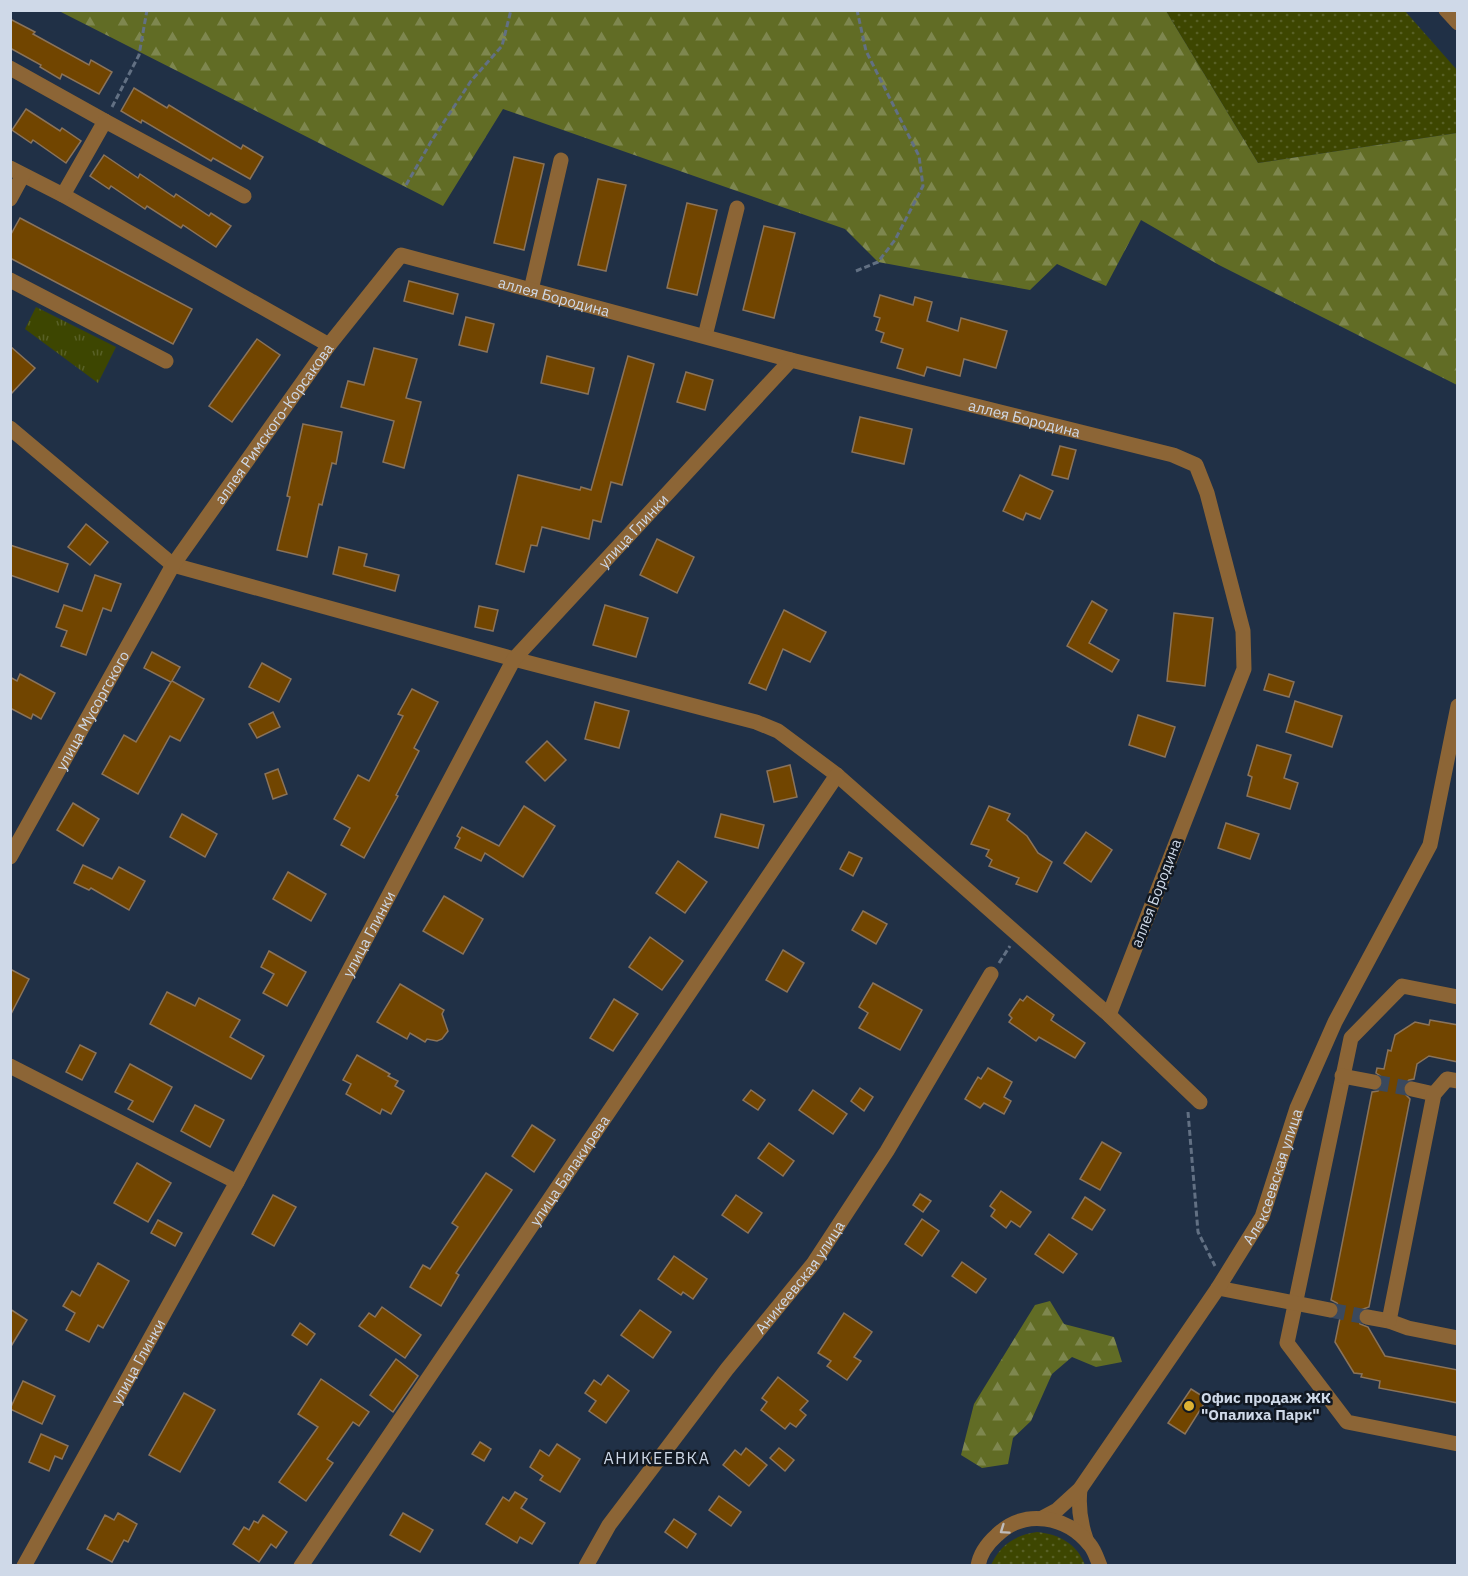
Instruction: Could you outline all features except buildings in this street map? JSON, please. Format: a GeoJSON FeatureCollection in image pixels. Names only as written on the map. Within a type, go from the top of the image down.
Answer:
{"type":"FeatureCollection","features":[{"type":"Feature","properties":{"kind":"street"},"geometry":{"type":"LineString","coordinates":[[1446,10],[1458,23]]}},
{"type":"Feature","properties":{"kind":"street"},"geometry":{"type":"LineString","coordinates":[[10,68],[244,196]]}},
{"type":"Feature","properties":{"kind":"street"},"geometry":{"type":"LineString","coordinates":[[63,195],[105,121]]}},
{"type":"Feature","properties":{"kind":"street"},"geometry":{"type":"LineString","coordinates":[[531,290],[561,160]]}},
{"type":"Feature","properties":{"kind":"street"},"geometry":{"type":"LineString","coordinates":[[10,199],[17,172]]}},
{"type":"Feature","properties":{"kind":"street","name":"аллея Римского-Корсакова"},"geometry":{"type":"LineString","coordinates":[[17,172],[63,195],[329,345],[173,565]]}},
{"type":"Feature","properties":{"kind":"street"},"geometry":{"type":"LineString","coordinates":[[705,336],[737,208]]}},
{"type":"Feature","properties":{"kind":"street","name":"аллея Бородина"},"geometry":{"type":"LineString","coordinates":[[329,345],[401,255],[791,360],[1173,455],[1196,465],[1207,493],[1243,631],[1244,669],[1109,1015]]}},
{"type":"Feature","properties":{"kind":"street"},"geometry":{"type":"LineString","coordinates":[[10,280],[166,361]]}},
{"type":"Feature","properties":{"kind":"street","name":"улица Глинки"},"geometry":{"type":"LineString","coordinates":[[24,1566],[237,1182],[514,659],[791,360]]}},
{"type":"Feature","properties":{"kind":"street"},"geometry":{"type":"LineString","coordinates":[[10,428],[173,565],[514,659],[756,722],[786,736],[837,774],[1109,1015],[1193,1104]]}},
{"type":"Feature","properties":{"kind":"street","name":"улица Мусоргского"},"geometry":{"type":"LineString","coordinates":[[10,857],[173,565]]}},
{"type":"Feature","properties":{"kind":"street","name":"Алексеевская улица"},"geometry":{"type":"LineString","coordinates":[[1042,1518],[1057,1510],[1080,1489],[1221,1284],[1262,1217],[1297,1108],[1335,1022],[1430,845],[1458,706]]}},
{"type":"Feature","properties":{"kind":"street","name":"улица Балакирева"},"geometry":{"type":"LineString","coordinates":[[301,1566],[837,774]]}},
{"type":"Feature","properties":{"kind":"street","name":"Аникеевская улица"},"geometry":{"type":"LineString","coordinates":[[586,1566],[616,1516],[727,1369],[813,1264],[887,1151],[991,974]]}},
{"type":"Feature","properties":{"kind":"street"},"geometry":{"type":"LineString","coordinates":[[1458,997],[1402,986],[1351,1038],[1287,1342],[1347,1422],[1458,1444]]}},
{"type":"Feature","properties":{"kind":"street"},"geometry":{"type":"LineString","coordinates":[[10,1066],[237,1182]]}},
{"type":"Feature","properties":{"kind":"street"},"geometry":{"type":"LineString","coordinates":[[1342,1076],[1374,1082]]}},
{"type":"Feature","properties":{"kind":"street"},"geometry":{"type":"LineString","coordinates":[[1389,1321],[1434,1094],[1447,1079],[1458,1081]]}},
{"type":"Feature","properties":{"kind":"street"},"geometry":{"type":"LineString","coordinates":[[1412,1089],[1434,1094]]}},
{"type":"Feature","properties":{"kind":"street"},"geometry":{"type":"LineString","coordinates":[[1221,1284],[1329,1310]]}},
{"type":"Feature","properties":{"kind":"street"},"geometry":{"type":"LineString","coordinates":[[1367,1317],[1458,1338]]}},
{"type":"Feature","properties":{"kind":"street"},"geometry":{"type":"LineString","coordinates":[[1080,1489],[1078,1505],[1081,1525],[1087,1541]]}},
{"type":"Feature","properties":{"kind":"street"},"geometry":{"type":"LineString","coordinates":[[978,1566],[988,1542],[1003,1528],[1022,1520],[1042,1518],[1062,1522],[1079,1532],[1092,1547],[1100,1565]]}},
{"type":"Feature","properties":{"kind":"path"},"geometry":{"type":"LineString","coordinates":[[105,121],[139,55],[147,10]]}},
{"type":"Feature","properties":{"kind":"path"},"geometry":{"type":"LineString","coordinates":[[406,185],[432,140],[471,81],[502,46],[511,10]]}},
{"type":"Feature","properties":{"kind":"path"},"geometry":{"type":"LineString","coordinates":[[856,271],[878,262],[895,240],[923,186],[919,156],[866,51],[857,10]]}},
{"type":"Feature","properties":{"kind":"path"},"geometry":{"type":"LineString","coordinates":[[991,974],[1018,933]]}},
{"type":"Feature","properties":{"kind":"path"},"geometry":{"type":"LineString","coordinates":[[1193,1104],[1189,1116],[1198,1232],[1221,1284]]}},
{"type":"Feature","properties":{"kind":"green space"},"geometry":{"type":"Polygon","coordinates":[[[59,11],[1166,11],[1258,163],[1457,133],[1457,385],[1219,265],[1141,220],[1106,286],[1057,264],[1030,290],[878,262],[845,229],[503,109],[443,206],[59,11]]]}},
{"type":"Feature","properties":{"kind":"green space"},"geometry":{"type":"Polygon","coordinates":[[[1166,11],[1405,11],[1457,70],[1457,133],[1258,163],[1166,11]]]}},
{"type":"Feature","properties":{"kind":"green space"},"geometry":{"type":"Polygon","coordinates":[[[36,307],[116,347],[98,383],[25,329],[36,307]]]}},
{"type":"Feature","properties":{"kind":"green space"},"geometry":{"type":"Polygon","coordinates":[[[1050,1301],[1064,1324],[1114,1337],[1122,1362],[1096,1367],[1072,1357],[1052,1374],[1031,1421],[1013,1438],[1008,1464],[982,1468],[961,1455],[974,1404],[1035,1305],[1050,1301]]]}},
{"type":"Feature","properties":{"kind":"green space"},"geometry":{"type":"Polygon","coordinates":[[[1037,1532],[1053,1535],[1066,1541],[1077,1551],[1085,1565],[991,1565],[1009,1542],[1037,1532]]]}},
{"type":"Feature","properties":{"kind":"tunnel"},"geometry":{"type":"LineString","coordinates":[[1374,1082],[1412,1089]]}},
{"type":"Feature","properties":{"kind":"tunnel"},"geometry":{"type":"LineString","coordinates":[[1330,1310],[1367,1317]]}},
{"type":"Feature","properties":{"kind":"place","name":"Офис продаж ЖК \"Опалиха Парк\""},"geometry":{"type":"Point","coordinates":[1189,1406]}},
{"type":"Feature","properties":{"kind":"district","name":"АНИКЕЕВКА"},"geometry":{"type":"Point","coordinates":[657,1458]}}]}
